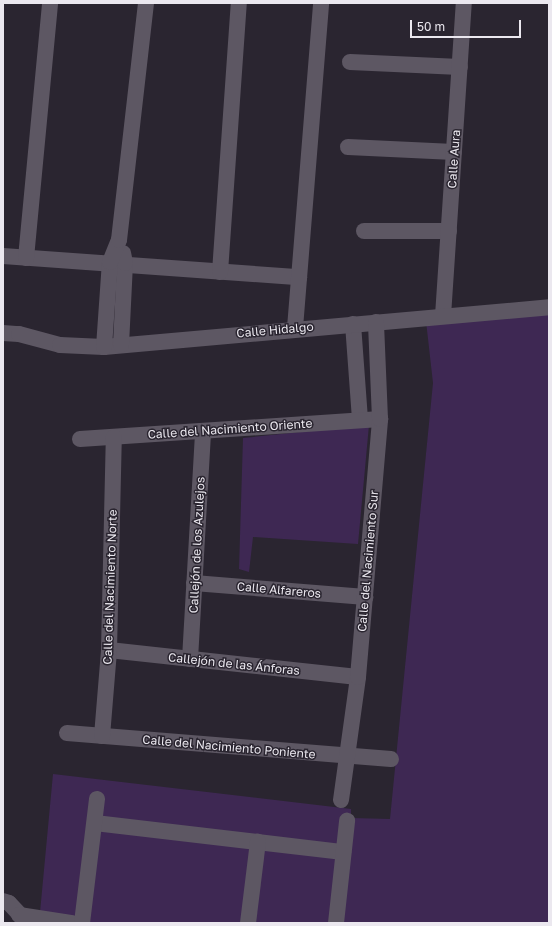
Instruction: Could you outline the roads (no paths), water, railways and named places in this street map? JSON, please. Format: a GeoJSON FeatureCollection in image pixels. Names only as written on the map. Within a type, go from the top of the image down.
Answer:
{"type":"FeatureCollection","features":[{"type":"Feature","properties":{"kind":"street"},"geometry":{"type":"LineString","coordinates":[[26,258],[50,3]]}},
{"type":"Feature","properties":{"kind":"street"},"geometry":{"type":"LineString","coordinates":[[121,345],[118,263],[119,240],[146,3]]}},
{"type":"Feature","properties":{"kind":"street"},"geometry":{"type":"LineString","coordinates":[[220,272],[239,3]]}},
{"type":"Feature","properties":{"kind":"street"},"geometry":{"type":"LineString","coordinates":[[295,328],[321,3]]}},
{"type":"Feature","properties":{"kind":"street","name":"Calle Aura"},"geometry":{"type":"LineString","coordinates":[[443,316],[464,3]]}},
{"type":"Feature","properties":{"kind":"street"},"geometry":{"type":"LineString","coordinates":[[350,62],[460,67]]}},
{"type":"Feature","properties":{"kind":"street"},"geometry":{"type":"LineString","coordinates":[[348,147],[454,152]]}},
{"type":"Feature","properties":{"kind":"street"},"geometry":{"type":"LineString","coordinates":[[364,231],[449,231]]}},
{"type":"Feature","properties":{"kind":"street"},"geometry":{"type":"LineString","coordinates":[[3,256],[299,277]]}},
{"type":"Feature","properties":{"kind":"street"},"geometry":{"type":"LineString","coordinates":[[104,347],[118,263]]}},
{"type":"Feature","properties":{"kind":"street","name":"Calle Hidalgo"},"geometry":{"type":"LineString","coordinates":[[3,333],[19,334],[60,345],[104,347],[295,328],[549,307]]}},
{"type":"Feature","properties":{"kind":"street","name":"Calle del Nacimiento Sur"},"geometry":{"type":"LineString","coordinates":[[341,800],[358,677],[380,419],[376,322]]}},
{"type":"Feature","properties":{"kind":"street"},"geometry":{"type":"LineString","coordinates":[[353,324],[360,420]]}},
{"type":"Feature","properties":{"kind":"street","name":"Calle del Nacimiento Oriente"},"geometry":{"type":"LineString","coordinates":[[80,439],[380,419]]}},
{"type":"Feature","properties":{"kind":"street","name":"Callejón de los Azulejos"},"geometry":{"type":"LineString","coordinates":[[190,659],[203,431]]}},
{"type":"Feature","properties":{"kind":"street","name":"Calle del Nacimiento Norte"},"geometry":{"type":"LineString","coordinates":[[102,736],[109,650],[114,437]]}},
{"type":"Feature","properties":{"kind":"street","name":"Calle Alfareros"},"geometry":{"type":"LineString","coordinates":[[194,583],[365,597]]}},
{"type":"Feature","properties":{"kind":"street","name":"Callejón de las Ánforas"},"geometry":{"type":"LineString","coordinates":[[109,650],[358,677]]}},
{"type":"Feature","properties":{"kind":"street","name":"Calle del Nacimiento Poniente"},"geometry":{"type":"LineString","coordinates":[[67,733],[391,759]]}},
{"type":"Feature","properties":{"kind":"street"},"geometry":{"type":"LineString","coordinates":[[82,923],[97,799]]}},
{"type":"Feature","properties":{"kind":"street"},"geometry":{"type":"LineString","coordinates":[[336,923],[347,821]]}},
{"type":"Feature","properties":{"kind":"street"},"geometry":{"type":"LineString","coordinates":[[95,823],[343,852]]}},
{"type":"Feature","properties":{"kind":"street"},"geometry":{"type":"LineString","coordinates":[[248,923],[258,842]]}},
{"type":"Feature","properties":{"kind":"street"},"geometry":{"type":"LineString","coordinates":[[3,901],[30,919],[72,923]]}}]}
